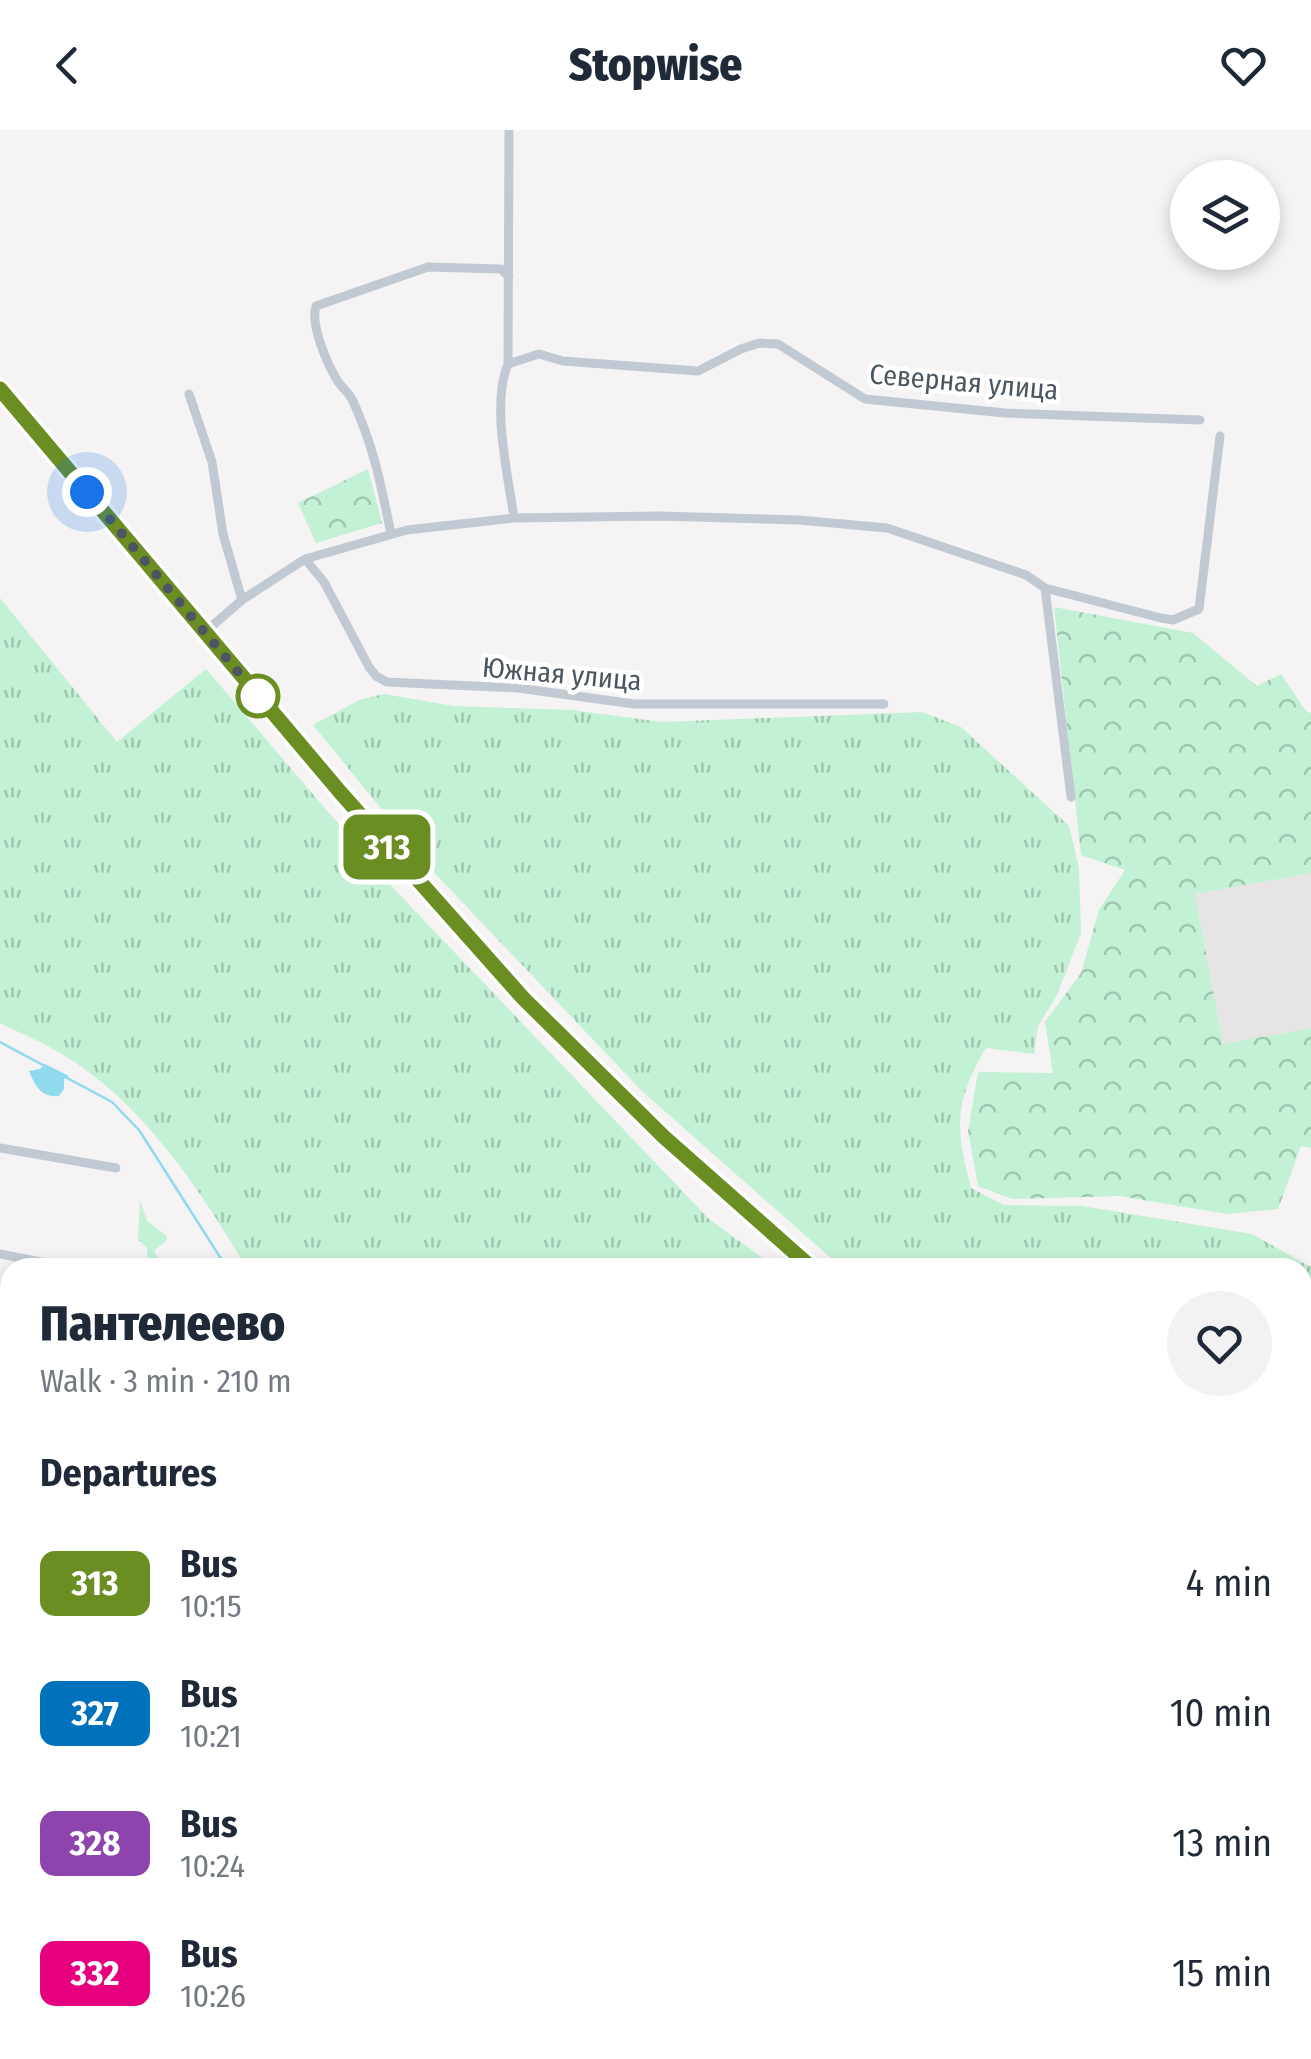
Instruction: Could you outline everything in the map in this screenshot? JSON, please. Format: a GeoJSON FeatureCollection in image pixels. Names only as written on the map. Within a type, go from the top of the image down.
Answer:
{"type":"FeatureCollection","features":[{"type":"Feature","properties":{"kind":"main road"},"geometry":{"type":"LineString","coordinates":[[0,389],[380,839],[523,998],[664,1137],[801,1258]]}},
{"type":"Feature","properties":{"kind":"street"},"geometry":{"type":"LineString","coordinates":[[509,130],[508,364],[502,378],[503,435],[514,518]]}},
{"type":"Feature","properties":{"kind":"street"},"geometry":{"type":"LineString","coordinates":[[391,534],[373,446],[351,397],[337,380],[313,316],[316,306],[428,267],[500,269],[509,277]]}},
{"type":"Feature","properties":{"kind":"street","name":"Северная улица"},"geometry":{"type":"LineString","coordinates":[[508,364],[539,354],[563,361],[698,371],[741,349],[760,343],[778,344],[865,400],[1005,413],[1200,420]]}},
{"type":"Feature","properties":{"kind":"street"},"geometry":{"type":"LineString","coordinates":[[189,394],[212,462],[223,534],[242,600]]}},
{"type":"Feature","properties":{"kind":"street"},"geometry":{"type":"LineString","coordinates":[[204,633],[242,600],[305,559],[450,522],[514,518],[700,517],[888,528],[1026,574],[1045,588],[1173,620],[1199,609],[1220,436]]}},
{"type":"Feature","properties":{"kind":"street","name":"Южная улица"},"geometry":{"type":"LineString","coordinates":[[305,559],[324,582],[369,667],[388,682],[518,688],[634,704],[884,704]]}},
{"type":"Feature","properties":{"kind":"street"},"geometry":{"type":"LineString","coordinates":[[1045,588],[1072,797]]}},
{"type":"Feature","properties":{"kind":"street"},"geometry":{"type":"LineString","coordinates":[[0,1148],[116,1168]]}},
{"type":"Feature","properties":{"kind":"shaded area"},"geometry":{"type":"Polygon","coordinates":[[[1311,873],[1311,1028],[1223,1044],[1195,894],[1311,873]]]}},
{"type":"Feature","properties":{"kind":"green space"},"geometry":{"type":"Polygon","coordinates":[[[368,469],[382,523],[316,543],[298,503],[368,469]]]}},
{"type":"Feature","properties":{"kind":"green space"},"geometry":{"type":"Polygon","coordinates":[[[0,598],[117,742],[206,669],[393,888],[709,1219],[763,1258],[240,1258],[167,1149],[118,1097],[62,1054],[0,1023],[0,598]]]}},
{"type":"Feature","properties":{"kind":"green space"},"geometry":{"type":"Polygon","coordinates":[[[1054,607],[1193,633],[1257,686],[1281,674],[1311,713],[1311,873],[1195,894],[1223,1044],[1311,1028],[1311,1148],[1301,1146],[1278,1209],[1227,1214],[1119,1196],[1012,1199],[978,1186],[968,1131],[978,1072],[1053,1073],[1045,1022],[1081,973],[1099,910],[1125,870],[1081,855],[1054,607]]]}},
{"type":"Feature","properties":{"kind":"green space"},"geometry":{"type":"Polygon","coordinates":[[[384,694],[453,706],[571,710],[662,722],[922,712],[961,727],[1069,826],[1079,868],[1081,933],[1057,995],[1038,1026],[1034,1054],[986,1048],[968,1084],[960,1131],[971,1188],[1004,1205],[1082,1206],[1252,1234],[1295,1258],[831,1258],[642,1091],[428,866],[313,725],[359,700],[384,694]]]}},
{"type":"Feature","properties":{"kind":"green space"},"geometry":{"type":"Polygon","coordinates":[[[140,1200],[147,1221],[167,1240],[154,1251],[158,1258],[148,1258],[147,1248],[138,1239],[140,1200]]]}},
{"type":"Feature","properties":{"kind":"water"},"geometry":{"type":"Polygon","coordinates":[[[45,1064],[69,1076],[64,1079],[59,1096],[44,1093],[31,1076],[29,1071],[45,1064]]]}},
{"type":"Feature","properties":{"kind":"waterway"},"geometry":{"type":"LineString","coordinates":[[0,1042],[112,1102],[139,1130],[221,1258]]}},
{"type":"Feature","properties":{"kind":"bus line","name":"313"},"geometry":{"type":"LineString","coordinates":[[0,389],[340,792],[523,998],[664,1137],[800,1258]]}},
{"type":"Feature","properties":{"kind":"route"},"geometry":{"type":"LineString","coordinates":[[87,492],[258,696]]}}]}
